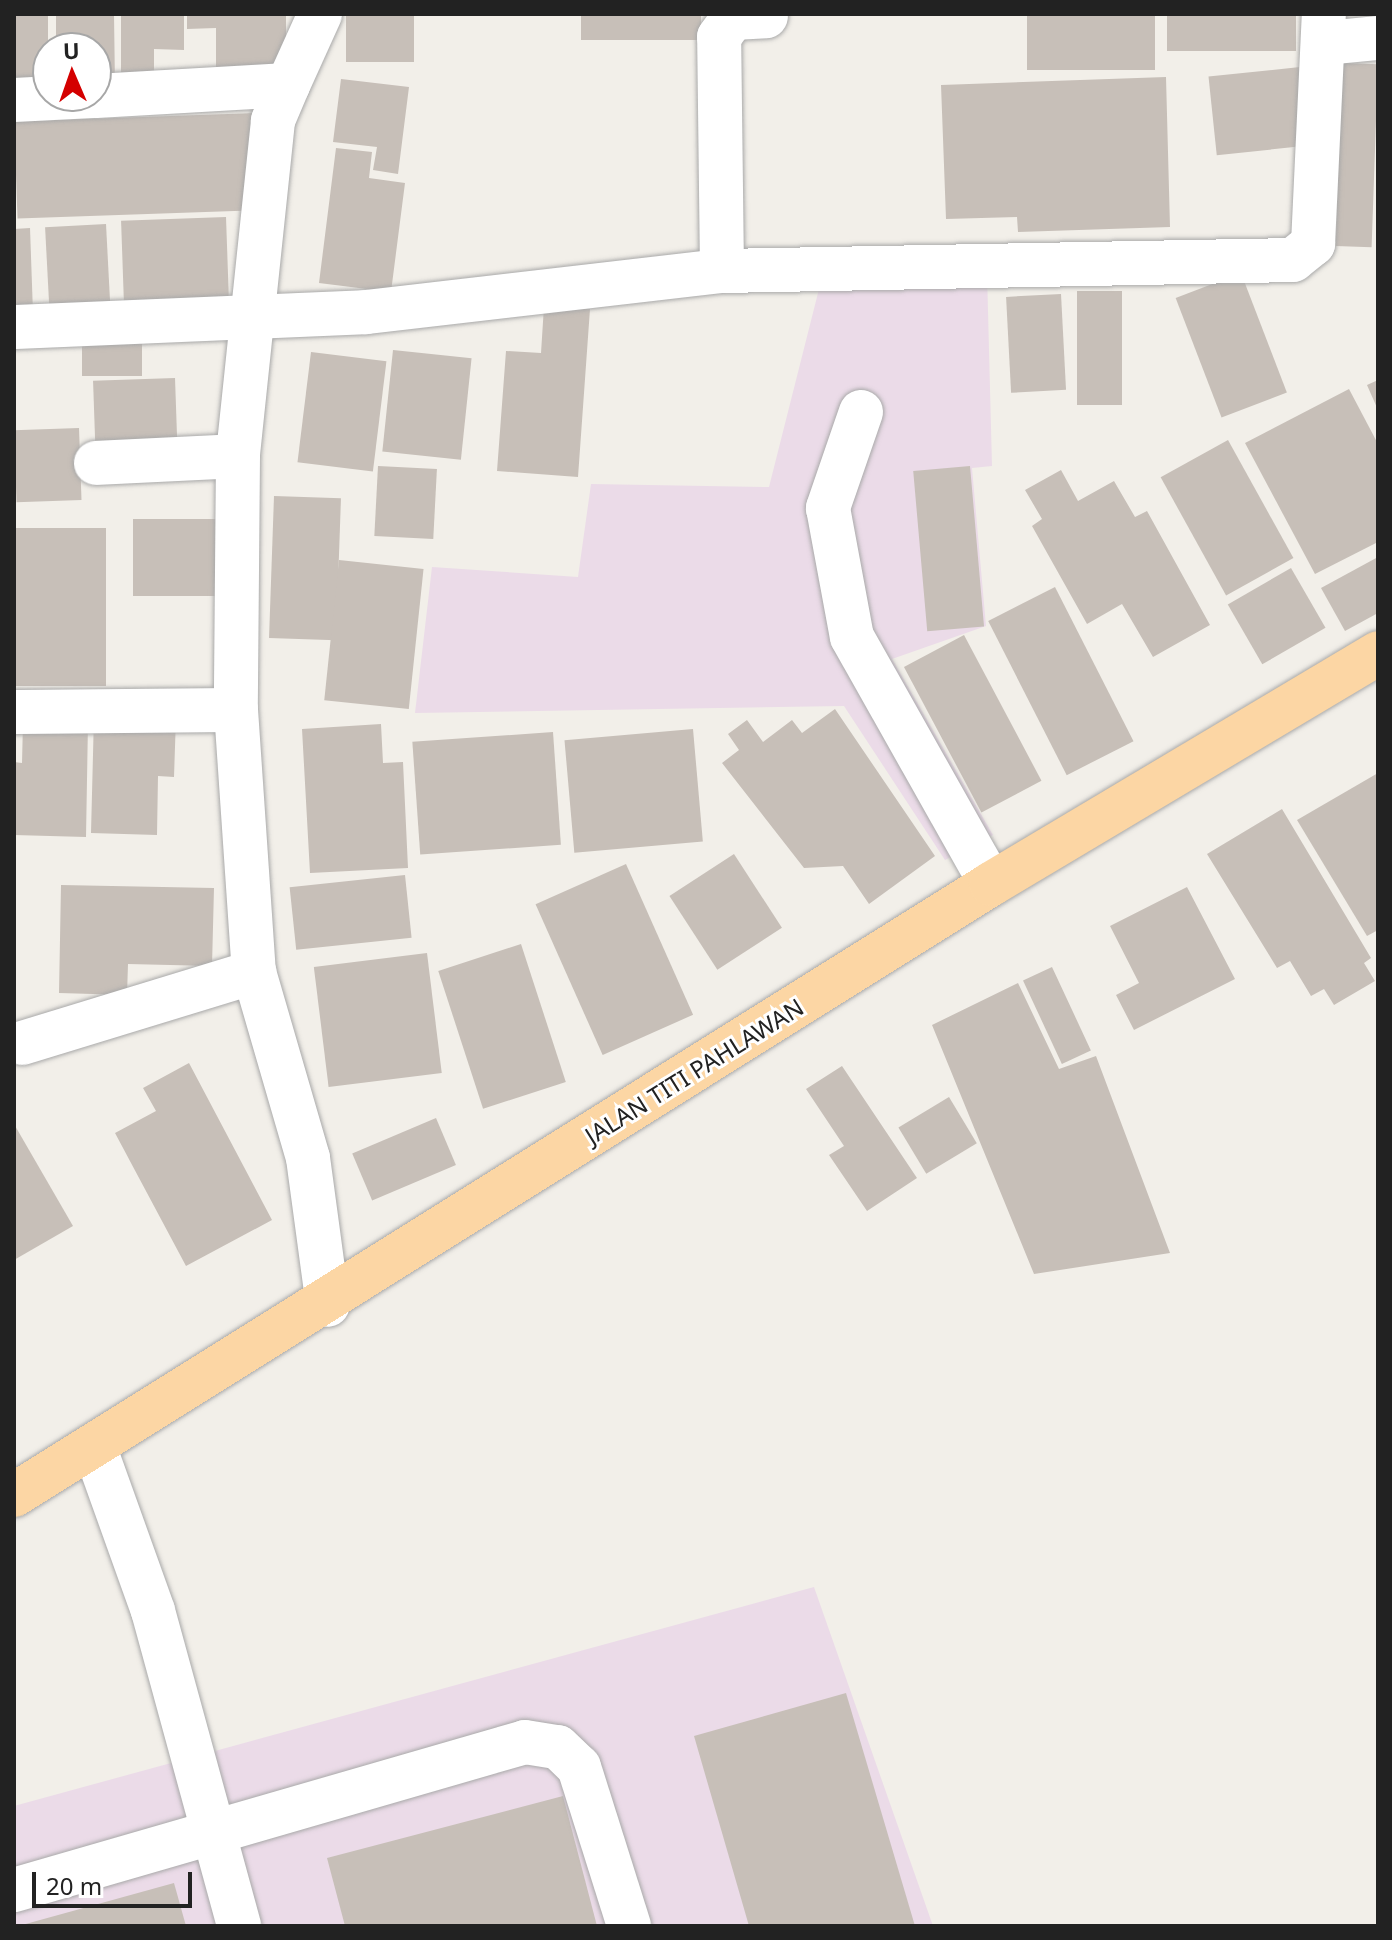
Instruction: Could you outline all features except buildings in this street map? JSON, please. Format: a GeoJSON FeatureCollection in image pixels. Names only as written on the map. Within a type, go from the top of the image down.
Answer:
{"type":"FeatureCollection","features":[{"type":"Feature","properties":{"kind":"main road","name":"JALAN TITI PAHLAWAN"},"geometry":{"type":"LineString","coordinates":[[14,1495],[341,1296],[991,884],[1378,653]]}},
{"type":"Feature","properties":{"kind":"street"},"geometry":{"type":"LineString","coordinates":[[320,14],[273,121],[260,312],[238,456],[236,710],[254,972],[308,1158],[341,1296]]}},
{"type":"Feature","properties":{"kind":"street"},"geometry":{"type":"LineString","coordinates":[[722,271],[719,37],[733,18],[766,16]]}},
{"type":"Feature","properties":{"kind":"street"},"geometry":{"type":"LineString","coordinates":[[14,327],[260,312],[366,312],[722,271],[1293,260],[1313,244],[1325,28],[1378,38]]}},
{"type":"Feature","properties":{"kind":"street"},"geometry":{"type":"LineString","coordinates":[[112,95],[288,85]]}},
{"type":"Feature","properties":{"kind":"street"},"geometry":{"type":"LineString","coordinates":[[861,412],[828,508],[848,622],[863,665],[991,884]]}},
{"type":"Feature","properties":{"kind":"street"},"geometry":{"type":"LineString","coordinates":[[96,463],[238,456]]}},
{"type":"Feature","properties":{"kind":"street"},"geometry":{"type":"LineString","coordinates":[[14,712],[236,710]]}},
{"type":"Feature","properties":{"kind":"street"},"geometry":{"type":"LineString","coordinates":[[22,1043],[254,972]]}},
{"type":"Feature","properties":{"kind":"street"},"geometry":{"type":"LineString","coordinates":[[94,1446],[153,1611],[239,1926]]}},
{"type":"Feature","properties":{"kind":"street"},"geometry":{"type":"LineString","coordinates":[[14,1890],[214,1835],[525,1742],[558,1747],[579,1767],[629,1926]]}},
{"type":"Feature","properties":{"kind":"shaded area"},"geometry":{"type":"Polygon","coordinates":[[[987,272],[992,466],[972,468],[986,626],[892,659],[993,835],[945,860],[844,706],[415,713],[432,567],[578,577],[591,484],[769,487],[819,289],[987,272]]]}},
{"type":"Feature","properties":{"kind":"shaded area"},"geometry":{"type":"Polygon","coordinates":[[[814,1587],[933,1926],[14,1926],[14,1806],[814,1587]]]}}]}
